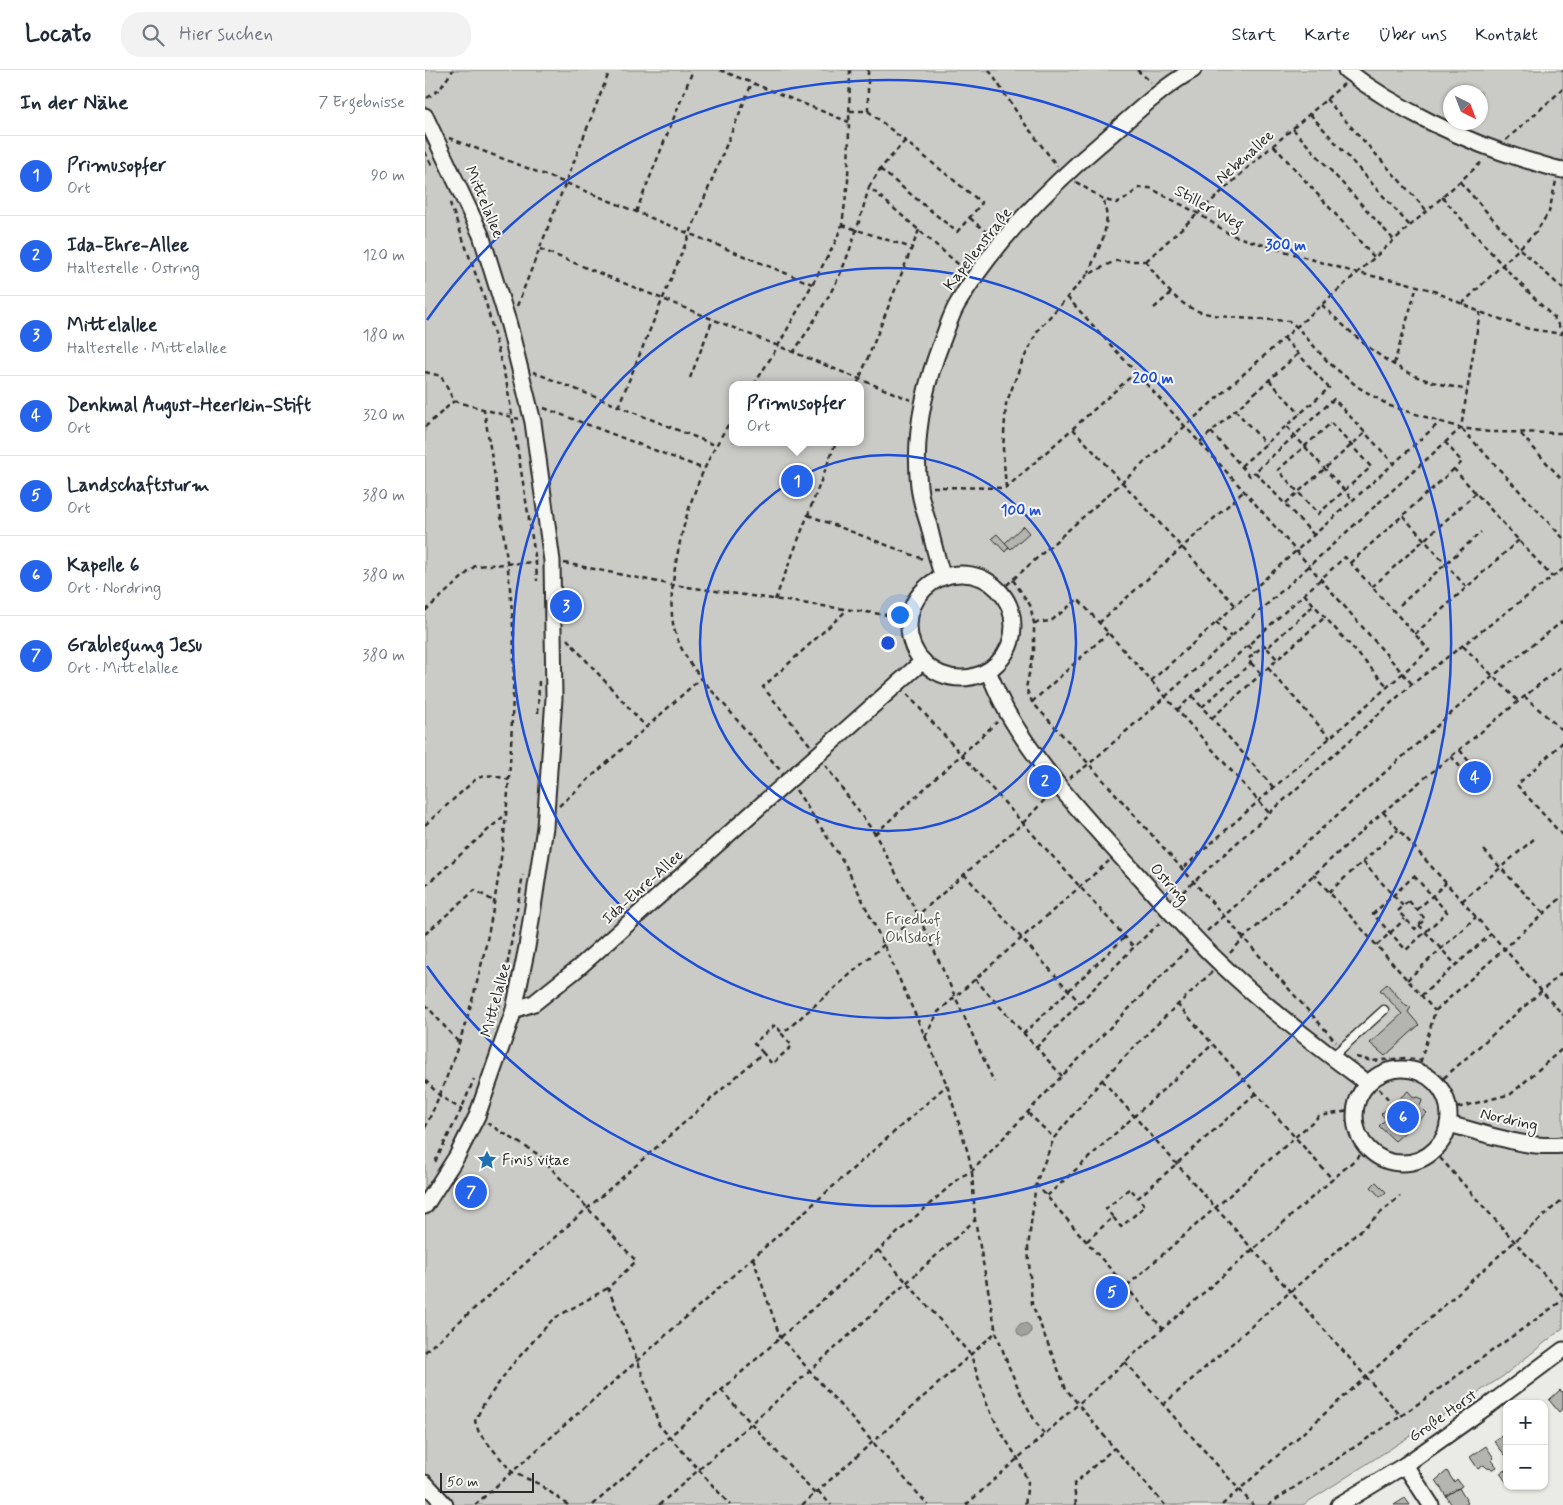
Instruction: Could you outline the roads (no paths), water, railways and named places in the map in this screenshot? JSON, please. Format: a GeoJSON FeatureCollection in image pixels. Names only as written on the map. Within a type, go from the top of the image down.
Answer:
{"type":"FeatureCollection","features":[{"type":"Feature","properties":{"kind":"street","name":"Kapellenstraße"},"geometry":{"type":"LineString","coordinates":[[941,571],[919,487],[917,462],[919,430],[931,371],[956,304],[1000,244],[1064,175],[1162,92],[1193,70]]}},
{"type":"Feature","properties":{"kind":"street"},"geometry":{"type":"LineString","coordinates":[[1350,73],[1405,108],[1494,150],[1560,170]]}},
{"type":"Feature","properties":{"kind":"street","name":"Mittelallee"},"geometry":{"type":"LineString","coordinates":[[425,116],[481,235],[509,325],[533,422],[552,561],[554,698],[545,818],[527,947],[514,1010],[477,1116],[457,1156],[425,1206]]}},
{"type":"Feature","properties":{"kind":"street"},"geometry":{"type":"LineString","coordinates":[[941,571],[975,575],[989,582],[1000,591],[1010,608],[1013,626],[1011,643],[1002,659],[988,671],[971,677],[953,678],[937,672],[923,661],[914,648],[909,634],[909,618],[913,605],[941,571]]}},
{"type":"Feature","properties":{"kind":"street","name":"Ida-Ehre-Allee"},"geometry":{"type":"LineString","coordinates":[[514,1010],[533,1003],[577,969],[923,661]]}},
{"type":"Feature","properties":{"kind":"street","name":"Ostring"},"geometry":{"type":"LineString","coordinates":[[988,671],[1007,712],[1034,754],[1117,854],[1221,964],[1309,1040],[1337,1052],[1369,1082]]}},
{"type":"Feature","properties":{"kind":"street"},"geometry":{"type":"LineString","coordinates":[[1419,1066],[1437,1084],[1446,1098],[1449,1117],[1443,1138],[1434,1151],[1419,1160],[1402,1163],[1385,1160],[1367,1149],[1357,1131],[1355,1110],[1359,1096],[1369,1082],[1381,1073],[1393,1069],[1419,1066]]}},
{"type":"Feature","properties":{"kind":"street","name":"Nordring"},"geometry":{"type":"LineString","coordinates":[[1449,1117],[1521,1143],[1550,1146],[1563,1145]]}},
{"type":"Feature","properties":{"kind":"street","name":"Große Horst"},"geometry":{"type":"LineString","coordinates":[[1339,1505],[1405,1465],[1562,1351]]}},
{"type":"Feature","properties":{"kind":"street"},"geometry":{"type":"LineString","coordinates":[[1405,1465],[1431,1505]]}},
{"type":"Feature","properties":{"kind":"street"},"geometry":{"type":"LineString","coordinates":[[425,1483],[445,1505]]}},
{"type":"Feature","properties":{"kind":"lane"},"geometry":{"type":"LineString","coordinates":[[1337,1052],[1384,1010]]}},
{"type":"Feature","properties":{"kind":"place","name":"Primusopfer"},"geometry":{"type":"Point","coordinates":[797,481]}},
{"type":"Feature","properties":{"kind":"place","name":"Mittelallee"},"geometry":{"type":"Point","coordinates":[566,606]}},
{"type":"Feature","properties":{"kind":"place","name":"Denkmal August-Heerlein-Stift"},"geometry":{"type":"Point","coordinates":[1475,777]}},
{"type":"Feature","properties":{"kind":"place","name":"Ida-Ehre-Allee"},"geometry":{"type":"Point","coordinates":[1045,781]}},
{"type":"Feature","properties":{"kind":"place","name":"Kapelle 6"},"geometry":{"type":"Point","coordinates":[1403,1117]}},
{"type":"Feature","properties":{"kind":"place","name":"Finis vitae"},"geometry":{"type":"Point","coordinates":[487,1160]}},
{"type":"Feature","properties":{"kind":"place","name":"Grablegung Jesu"},"geometry":{"type":"Point","coordinates":[471,1192]}},
{"type":"Feature","properties":{"kind":"place","name":"Landschaftsturm"},"geometry":{"type":"Point","coordinates":[1112,1292]}},
{"type":"Feature","properties":{"kind":"park label","name":"Friedhof Ohlsdorf"},"geometry":{"type":"Point","coordinates":[913,928]}}]}
